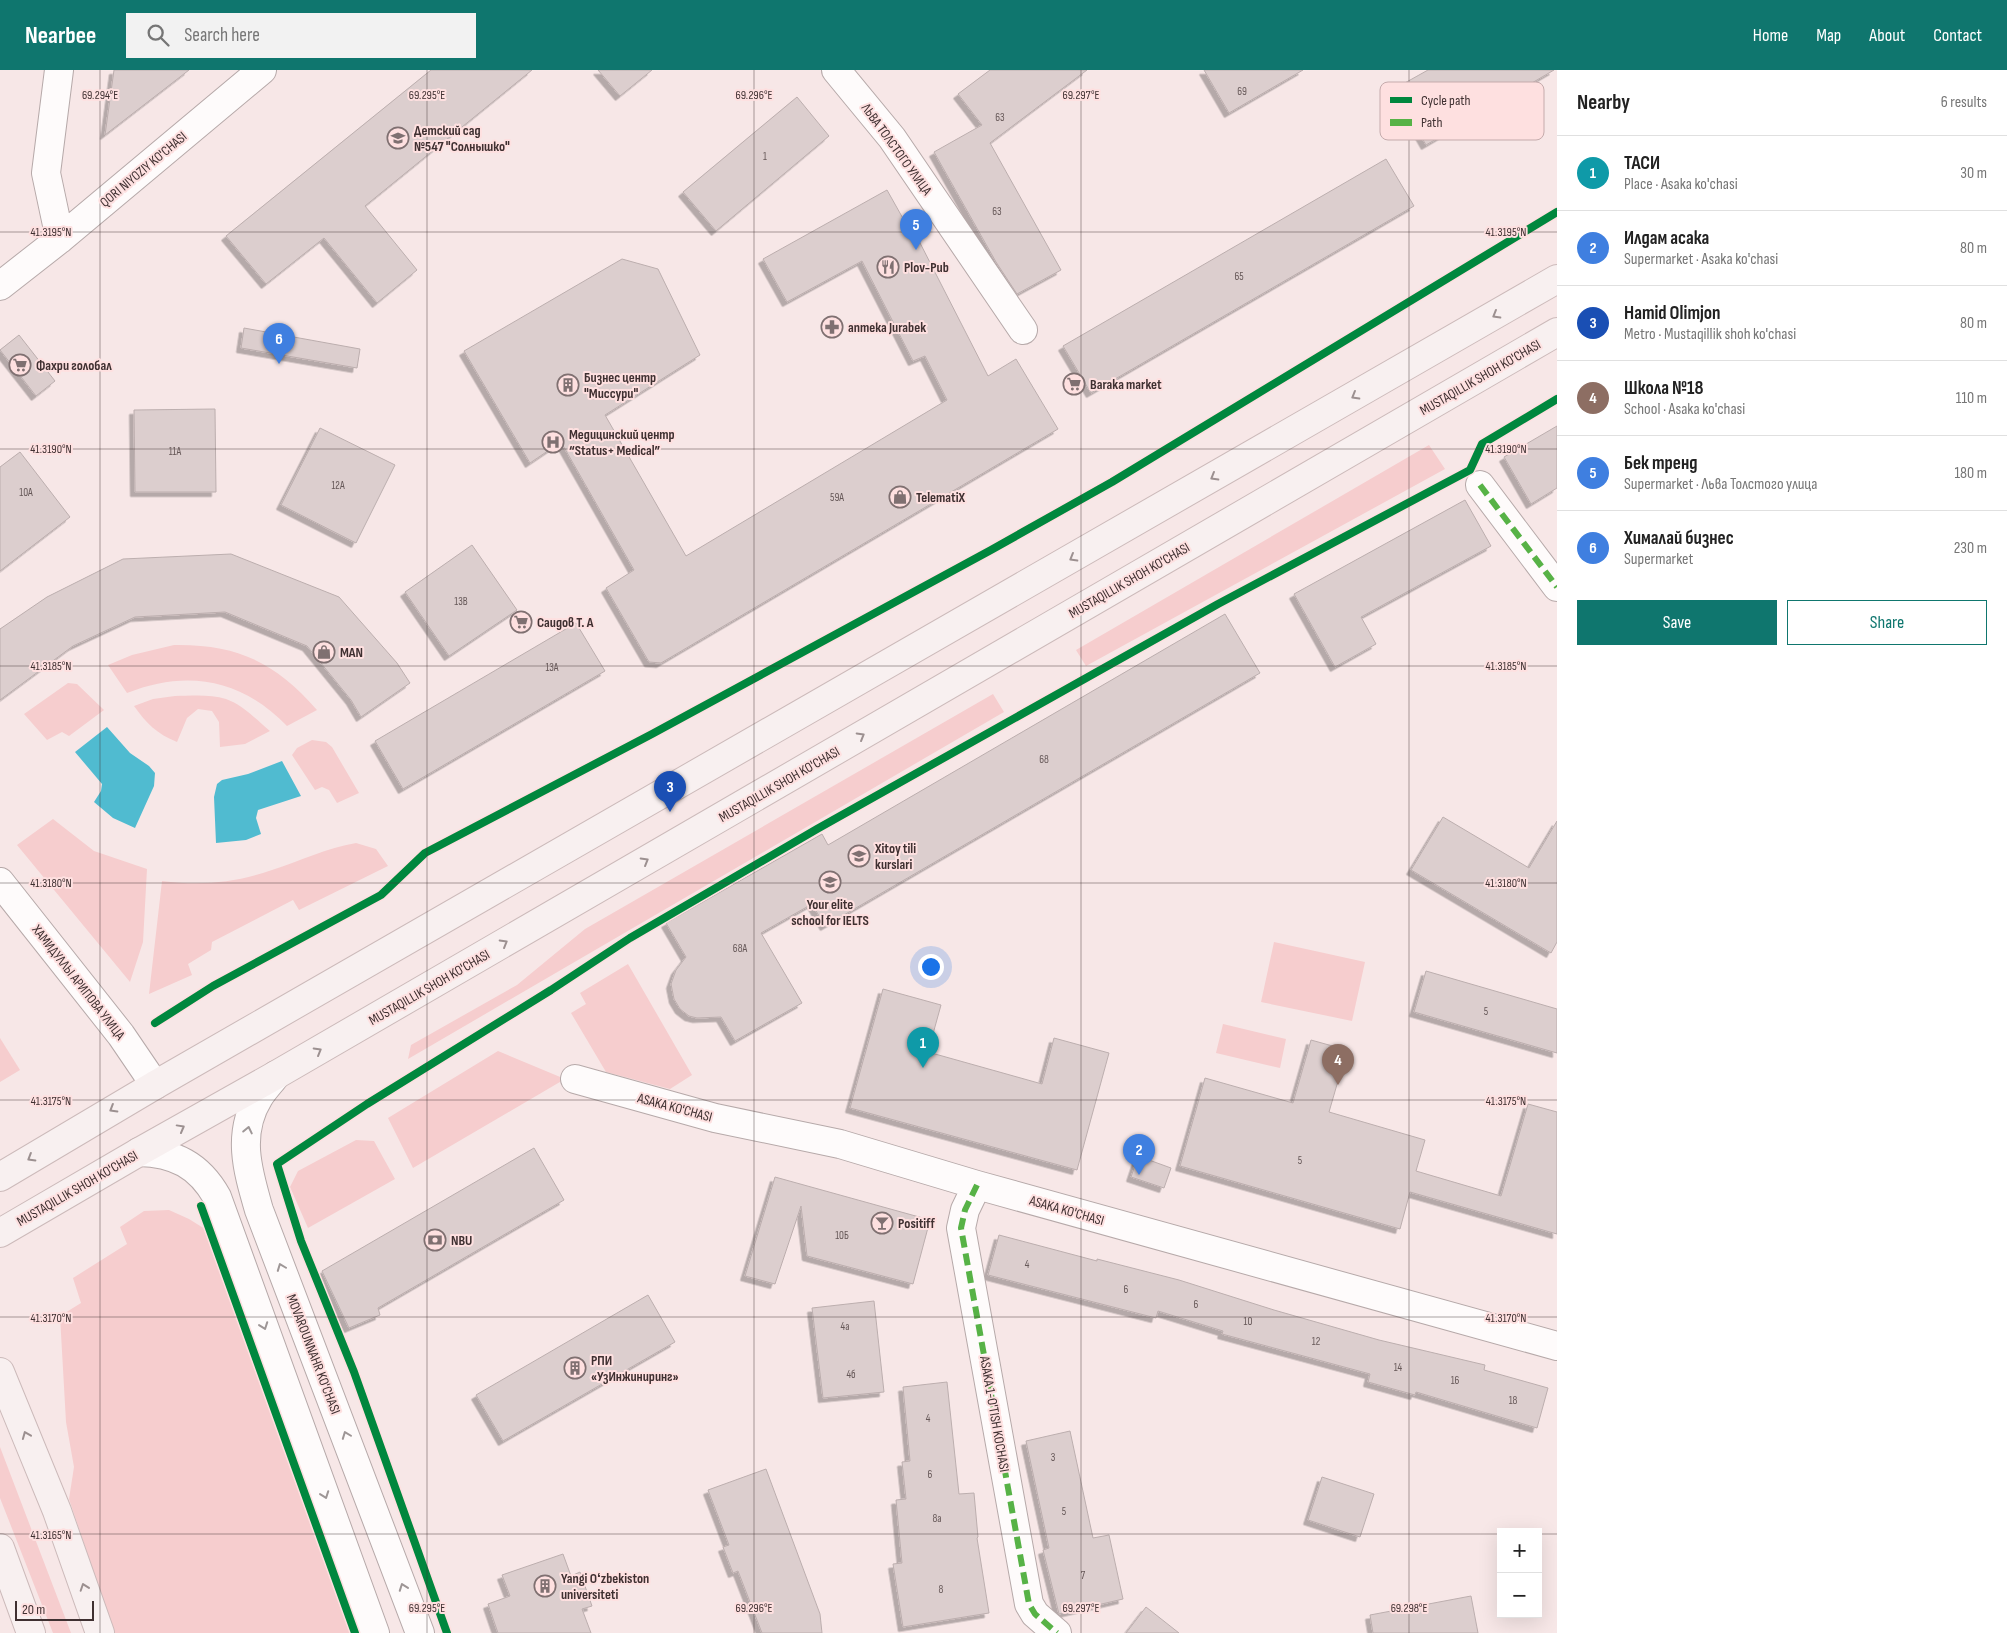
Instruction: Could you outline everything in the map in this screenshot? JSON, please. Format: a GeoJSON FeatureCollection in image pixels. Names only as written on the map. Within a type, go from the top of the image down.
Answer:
{"type":"FeatureCollection","features":[{"type":"Feature","properties":{"kind":"main road"},"geometry":{"type":"LineString","coordinates":[[0,1177],[155,1084],[1557,279]]}},
{"type":"Feature","properties":{"kind":"main road","name":"MUSTAQILLIK SHOH KO'CHASI"},"geometry":{"type":"LineString","coordinates":[[0,1233],[138,1152],[276,1076],[1557,332]]}},
{"type":"Feature","properties":{"kind":"main road"},"geometry":{"type":"LineString","coordinates":[[0,1372],[57,1511],[100,1633]]}},
{"type":"Feature","properties":{"kind":"main road"},"geometry":{"type":"LineString","coordinates":[[0,1548],[31,1633]]}},
{"type":"Feature","properties":{"kind":"street"},"geometry":{"type":"LineString","coordinates":[[59,70],[46,173],[60,239]]}},
{"type":"Feature","properties":{"kind":"street","name":"QORI NIYOZIY KO'CHASI"},"geometry":{"type":"LineString","coordinates":[[0,286],[60,239],[141,169],[262,70]]}},
{"type":"Feature","properties":{"kind":"street","name":"ЛЬВА ТОЛСТОГО УЛИЦА"},"geometry":{"type":"LineString","coordinates":[[836,70],[892,138],[1023,330]]}},
{"type":"Feature","properties":{"kind":"street"},"geometry":{"type":"LineString","coordinates":[[1480,485],[1557,586]]}},
{"type":"Feature","properties":{"kind":"street","name":"ХАМИДУЛЛЫ АРИПОВА УЛИЦА"},"geometry":{"type":"LineString","coordinates":[[0,882],[122,1035],[155,1084]]}},
{"type":"Feature","properties":{"kind":"street","name":"MOVAROUNNAHR KO'CHASI"},"geometry":{"type":"LineString","coordinates":[[276,1076],[259,1097],[253,1110],[246,1138],[246,1166],[259,1210],[420,1633]]}},
{"type":"Feature","properties":{"kind":"street","name":"ASAKA KO'CHASI"},"geometry":{"type":"LineString","coordinates":[[575,1079],[715,1118],[840,1144],[977,1185],[1557,1346]]}},
{"type":"Feature","properties":{"kind":"street"},"geometry":{"type":"LineString","coordinates":[[138,1152],[163,1154],[188,1164],[203,1176],[217,1198],[375,1633]]}},
{"type":"Feature","properties":{"kind":"street","name":"ASAKA 1-O'TISH KOCHASI"},"geometry":{"type":"LineString","coordinates":[[977,1185],[965,1210],[961,1228],[1029,1604],[1035,1614],[1057,1633]]}},
{"type":"Feature","properties":{"kind":"shaded area"},"geometry":{"type":"Polygon","coordinates":[[[1429,445],[1445,469],[1086,666],[1076,650],[1429,445]]]}},
{"type":"Feature","properties":{"kind":"shaded area"},"geometry":{"type":"Polygon","coordinates":[[[174,645],[217,648],[236,652],[253,659],[286,679],[317,710],[287,726],[270,710],[251,698],[213,683],[171,681],[127,693],[108,665],[132,655],[174,645]]]}},
{"type":"Feature","properties":{"kind":"shaded area"},"geometry":{"type":"Polygon","coordinates":[[[68,683],[77,684],[104,710],[69,736],[62,732],[47,740],[24,714],[68,683]]]}},
{"type":"Feature","properties":{"kind":"shaded area"},"geometry":{"type":"Polygon","coordinates":[[[993,694],[1004,712],[408,1059],[411,1045],[517,985],[585,929],[993,694]]]}},
{"type":"Feature","properties":{"kind":"shaded area"},"geometry":{"type":"Polygon","coordinates":[[[175,696],[207,696],[226,699],[244,709],[270,731],[245,744],[220,747],[219,722],[212,711],[198,709],[187,718],[177,742],[152,727],[134,706],[153,699],[175,696]]]}},
{"type":"Feature","properties":{"kind":"shaded area"},"geometry":{"type":"Polygon","coordinates":[[[312,740],[326,742],[332,747],[359,793],[337,803],[329,790],[322,787],[315,790],[292,755],[297,748],[312,740]]]}},
{"type":"Feature","properties":{"kind":"shaded area"},"geometry":{"type":"Polygon","coordinates":[[[53,819],[94,851],[147,869],[143,942],[130,982],[17,845],[53,819]]]}},
{"type":"Feature","properties":{"kind":"shaded area"},"geometry":{"type":"Polygon","coordinates":[[[356,843],[376,849],[388,866],[299,910],[293,900],[212,942],[211,950],[188,964],[192,975],[149,994],[162,881],[204,883],[231,881],[356,843]]]}},
{"type":"Feature","properties":{"kind":"shaded area"},"geometry":{"type":"Polygon","coordinates":[[[1274,942],[1365,962],[1352,1021],[1261,1002],[1274,942]]]}},
{"type":"Feature","properties":{"kind":"shaded area"},"geometry":{"type":"Polygon","coordinates":[[[628,964],[692,1075],[670,1089],[606,1072],[571,1013],[586,1004],[580,993],[628,964]]]}},
{"type":"Feature","properties":{"kind":"shaded area"},"geometry":{"type":"Polygon","coordinates":[[[1223,1024],[1286,1039],[1280,1068],[1216,1053],[1223,1024]]]}},
{"type":"Feature","properties":{"kind":"shaded area"},"geometry":{"type":"Polygon","coordinates":[[[0,1038],[20,1070],[0,1082],[0,1038]]]}},
{"type":"Feature","properties":{"kind":"shaded area"},"geometry":{"type":"Polygon","coordinates":[[[498,1051],[565,1079],[413,1168],[388,1118],[498,1051]]]}},
{"type":"Feature","properties":{"kind":"shaded area"},"geometry":{"type":"Polygon","coordinates":[[[356,1140],[374,1141],[395,1179],[308,1228],[290,1187],[298,1171],[356,1140]]]}},
{"type":"Feature","properties":{"kind":"shaded area"},"geometry":{"type":"Polygon","coordinates":[[[169,1210],[205,1229],[351,1633],[114,1633],[69,1499],[74,1467],[66,1422],[60,1316],[81,1303],[73,1278],[127,1244],[120,1227],[144,1211],[169,1210]]]}},
{"type":"Feature","properties":{"kind":"shaded area"},"geometry":{"type":"Polygon","coordinates":[[[0,1447],[71,1633],[53,1633],[0,1498],[0,1447]]]}},
{"type":"Feature","properties":{"kind":"water"},"geometry":{"type":"Polygon","coordinates":[[[107,727],[130,753],[149,766],[155,773],[154,786],[135,828],[113,818],[94,802],[101,791],[102,784],[75,752],[107,727]]]}},
{"type":"Feature","properties":{"kind":"water"},"geometry":{"type":"Polygon","coordinates":[[[282,761],[301,796],[258,810],[256,818],[261,834],[246,840],[216,843],[214,797],[217,784],[222,780],[248,774],[282,761]]]}},
{"type":"Feature","properties":{"kind":"building"},"geometry":{"type":"Polygon","coordinates":[[[114,70],[189,70],[105,135],[114,70]]]}},
{"type":"Feature","properties":{"kind":"building","name":"Детский сад №547 \"Солнышко\""},"geometry":{"type":"Polygon","coordinates":[[[431,70],[532,70],[365,206],[417,270],[377,303],[324,238],[266,284],[226,236],[431,70]]]}},
{"type":"Feature","properties":{"kind":"building"},"geometry":{"type":"Polygon","coordinates":[[[598,70],[652,70],[620,96],[598,70]]]}},
{"type":"Feature","properties":{"kind":"building"},"geometry":{"type":"Polygon","coordinates":[[[990,70],[1087,70],[990,143],[1061,270],[1017,294],[996,262],[934,152],[982,125],[958,94],[990,70]]]}},
{"type":"Feature","properties":{"kind":"building"},"geometry":{"type":"Polygon","coordinates":[[[1204,70],[1303,70],[1229,113],[1204,70]]]}},
{"type":"Feature","properties":{"kind":"building"},"geometry":{"type":"Polygon","coordinates":[[[1428,70],[1554,70],[1534,82],[1407,82],[1428,70]]]}},
{"type":"Feature","properties":{"kind":"building"},"geometry":{"type":"Polygon","coordinates":[[[797,97],[829,136],[716,231],[683,192],[797,97]]]}},
{"type":"Feature","properties":{"kind":"building"},"geometry":{"type":"Polygon","coordinates":[[[1423,140],[1435,140],[1426,145],[1423,140]]]}},
{"type":"Feature","properties":{"kind":"building"},"geometry":{"type":"Polygon","coordinates":[[[1386,159],[1414,206],[1091,393],[1063,346],[1386,159]]]}},
{"type":"Feature","properties":{"kind":"building"},"geometry":{"type":"Polygon","coordinates":[[[887,190],[914,238],[917,237],[988,376],[1016,359],[1058,429],[661,663],[649,662],[606,588],[634,570],[561,442],[530,463],[464,351],[622,259],[658,269],[700,355],[605,415],[686,556],[947,400],[925,356],[913,361],[862,261],[787,302],[763,259],[887,190]]]}},
{"type":"Feature","properties":{"kind":"building"},"geometry":{"type":"Polygon","coordinates":[[[244,328],[360,349],[357,368],[241,348],[244,328]]]}},
{"type":"Feature","properties":{"kind":"building"},"geometry":{"type":"Polygon","coordinates":[[[19,335],[55,381],[36,396],[0,350],[19,335]]]}},
{"type":"Feature","properties":{"kind":"building"},"geometry":{"type":"Polygon","coordinates":[[[215,409],[216,492],[135,492],[134,410],[215,409]]]}},
{"type":"Feature","properties":{"kind":"building"},"geometry":{"type":"Polygon","coordinates":[[[1557,426],[1557,488],[1531,504],[1504,457],[1557,426]]]}},
{"type":"Feature","properties":{"kind":"building"},"geometry":{"type":"Polygon","coordinates":[[[320,428],[395,465],[356,543],[281,505],[320,428]]]}},
{"type":"Feature","properties":{"kind":"building"},"geometry":{"type":"Polygon","coordinates":[[[20,452],[70,517],[0,571],[0,467],[20,452]]]}},
{"type":"Feature","properties":{"kind":"building"},"geometry":{"type":"Polygon","coordinates":[[[1465,500],[1491,546],[1361,617],[1376,644],[1335,667],[1294,594],[1465,500]]]}},
{"type":"Feature","properties":{"kind":"building"},"geometry":{"type":"Polygon","coordinates":[[[472,545],[517,610],[449,656],[405,592],[472,545]]]}},
{"type":"Feature","properties":{"kind":"building"},"geometry":{"type":"Polygon","coordinates":[[[231,554],[339,597],[397,663],[410,683],[361,717],[351,700],[307,646],[225,612],[135,617],[73,646],[0,700],[0,629],[47,597],[123,559],[231,554]]]}},
{"type":"Feature","properties":{"kind":"building"},"geometry":{"type":"Polygon","coordinates":[[[1225,614],[1260,673],[825,926],[812,904],[761,933],[802,1003],[735,1041],[721,1017],[697,1018],[689,1016],[680,1009],[674,999],[671,984],[676,970],[686,957],[666,923],[822,834],[828,845],[1225,614]]]}},
{"type":"Feature","properties":{"kind":"building"},"geometry":{"type":"Polygon","coordinates":[[[576,623],[605,671],[403,789],[375,741],[576,623]]]}},
{"type":"Feature","properties":{"kind":"building"},"geometry":{"type":"Polygon","coordinates":[[[1443,817],[1529,868],[1557,821],[1557,942],[1551,953],[1411,870],[1443,817]]]}},
{"type":"Feature","properties":{"kind":"building"},"geometry":{"type":"Polygon","coordinates":[[[1426,971],[1557,1009],[1557,1053],[1414,1012],[1426,971]]]}},
{"type":"Feature","properties":{"kind":"building"},"geometry":{"type":"Polygon","coordinates":[[[883,989],[941,1005],[928,1052],[1042,1084],[1054,1038],[1109,1053],[1077,1170],[850,1108],[883,989]]]}},
{"type":"Feature","properties":{"kind":"building"},"geometry":{"type":"Polygon","coordinates":[[[1311,1040],[1347,1050],[1329,1112],[1425,1140],[1416,1171],[1501,1196],[1528,1104],[1557,1112],[1557,1234],[1410,1192],[1400,1229],[1180,1166],[1205,1078],[1293,1103],[1311,1040]]]}},
{"type":"Feature","properties":{"kind":"building","name":"NBU"},"geometry":{"type":"Polygon","coordinates":[[[534,1148],[564,1200],[378,1308],[380,1315],[349,1328],[322,1271],[534,1148]]]}},
{"type":"Feature","properties":{"kind":"building"},"geometry":{"type":"Polygon","coordinates":[[[1138,1156],[1171,1168],[1164,1188],[1131,1177],[1138,1156]]]}},
{"type":"Feature","properties":{"kind":"building"},"geometry":{"type":"Polygon","coordinates":[[[775,1177],[930,1220],[913,1284],[807,1256],[801,1206],[775,1284],[745,1276],[775,1177]]]}},
{"type":"Feature","properties":{"kind":"building"},"geometry":{"type":"Polygon","coordinates":[[[999,1235],[1179,1280],[1379,1340],[1485,1365],[1484,1370],[1548,1388],[1537,1428],[1416,1392],[1415,1395],[1368,1382],[1370,1374],[1222,1334],[1223,1331],[1158,1311],[1156,1318],[988,1275],[999,1235]]]}},
{"type":"Feature","properties":{"kind":"building","name":"РПИ «УзИнжиниринг»"},"geometry":{"type":"Polygon","coordinates":[[[648,1295],[675,1342],[503,1441],[476,1395],[648,1295]]]}},
{"type":"Feature","properties":{"kind":"building"},"geometry":{"type":"Polygon","coordinates":[[[874,1301],[884,1392],[823,1398],[812,1308],[874,1301]]]}},
{"type":"Feature","properties":{"kind":"building"},"geometry":{"type":"Polygon","coordinates":[[[947,1382],[959,1494],[974,1493],[977,1538],[989,1613],[903,1627],[893,1564],[902,1563],[896,1500],[906,1499],[902,1462],[910,1461],[903,1387],[947,1382]]]}},
{"type":"Feature","properties":{"kind":"building"},"geometry":{"type":"Polygon","coordinates":[[[1070,1431],[1093,1538],[1109,1535],[1123,1599],[1059,1614],[1043,1550],[1049,1548],[1026,1441],[1070,1431]]]}},
{"type":"Feature","properties":{"kind":"building"},"geometry":{"type":"Polygon","coordinates":[[[766,1469],[820,1614],[822,1633],[762,1633],[738,1571],[733,1573],[723,1547],[729,1545],[708,1490],[766,1469]]]}},
{"type":"Feature","properties":{"kind":"building"},"geometry":{"type":"Polygon","coordinates":[[[1322,1477],[1374,1494],[1360,1537],[1308,1520],[1322,1477]]]}},
{"type":"Feature","properties":{"kind":"building","name":"Yangi Oʻzbekiston universiteti"},"geometry":{"type":"Polygon","coordinates":[[[563,1554],[571,1576],[580,1572],[592,1606],[582,1609],[591,1633],[498,1633],[488,1604],[510,1596],[502,1575],[563,1554]]]}},
{"type":"Feature","properties":{"kind":"building"},"geometry":{"type":"Polygon","coordinates":[[[1471,1596],[1478,1633],[1373,1633],[1370,1615],[1471,1596]]]}},
{"type":"Feature","properties":{"kind":"building"},"geometry":{"type":"Polygon","coordinates":[[[1146,1607],[1179,1633],[1126,1633],[1146,1607]]]}},
{"type":"Feature","properties":{"kind":"marked path"},"geometry":{"type":"LineString","coordinates":[[1480,485],[1557,587]]}},
{"type":"Feature","properties":{"kind":"marked path"},"geometry":{"type":"LineString","coordinates":[[977,1185],[965,1210],[961,1228],[1029,1604],[1035,1614],[1057,1633]]}},
{"type":"Feature","properties":{"kind":"cycle path"},"geometry":{"type":"LineString","coordinates":[[155,1023],[213,986],[381,895],[425,853],[652,734],[991,550],[1112,482],[1557,212]]}},
{"type":"Feature","properties":{"kind":"cycle path"},"geometry":{"type":"LineString","coordinates":[[447,1633],[354,1372],[301,1241],[277,1164],[367,1104],[551,990],[630,938],[817,829],[1218,604],[1470,470],[1482,444],[1557,399]]}},
{"type":"Feature","properties":{"kind":"cycle path"},"geometry":{"type":"LineString","coordinates":[[201,1206],[355,1633]]}},
{"type":"Feature","properties":{"kind":"place","name":"Детский сад №547 \"Солнышко\""},"geometry":{"type":"Point","coordinates":[398,138]}},
{"type":"Feature","properties":{"kind":"place","name":"Бек тренд"},"geometry":{"type":"Point","coordinates":[916,250]}},
{"type":"Feature","properties":{"kind":"place","name":"Plov-Pub"},"geometry":{"type":"Point","coordinates":[888,267]}},
{"type":"Feature","properties":{"kind":"place","name":"аптека Jurabek"},"geometry":{"type":"Point","coordinates":[832,327]}},
{"type":"Feature","properties":{"kind":"place","name":"Хималай бизнес"},"geometry":{"type":"Point","coordinates":[279,364]}},
{"type":"Feature","properties":{"kind":"place","name":"Фахри голобал"},"geometry":{"type":"Point","coordinates":[20,365]}},
{"type":"Feature","properties":{"kind":"place","name":"Baraka market"},"geometry":{"type":"Point","coordinates":[1074,384]}},
{"type":"Feature","properties":{"kind":"place","name":"Бизнес центр \"Миссури\""},"geometry":{"type":"Point","coordinates":[568,385]}},
{"type":"Feature","properties":{"kind":"place","name":"Медицинский центр “Status+ Medical”"},"geometry":{"type":"Point","coordinates":[553,442]}},
{"type":"Feature","properties":{"kind":"place","name":"TelematiX"},"geometry":{"type":"Point","coordinates":[900,497]}},
{"type":"Feature","properties":{"kind":"place","name":"Саидов Т. А"},"geometry":{"type":"Point","coordinates":[521,622]}},
{"type":"Feature","properties":{"kind":"place","name":"MAN"},"geometry":{"type":"Point","coordinates":[324,652]}},
{"type":"Feature","properties":{"kind":"place","name":"Hamid Olimjon"},"geometry":{"type":"Point","coordinates":[670,812]}},
{"type":"Feature","properties":{"kind":"place","name":"Xitoy tili kurslari"},"geometry":{"type":"Point","coordinates":[859,856]}},
{"type":"Feature","properties":{"kind":"place","name":"Your elite school for IELTS"},"geometry":{"type":"Point","coordinates":[830,882]}},
{"type":"Feature","properties":{"kind":"place","name":"ТАСИ"},"geometry":{"type":"Point","coordinates":[923,1068]}},
{"type":"Feature","properties":{"kind":"place","name":"Школа №18"},"geometry":{"type":"Point","coordinates":[1338,1085]}},
{"type":"Feature","properties":{"kind":"place","name":"Илдам асака"},"geometry":{"type":"Point","coordinates":[1139,1175]}},
{"type":"Feature","properties":{"kind":"place","name":"Positiff"},"geometry":{"type":"Point","coordinates":[882,1223]}},
{"type":"Feature","properties":{"kind":"place","name":"NBU"},"geometry":{"type":"Point","coordinates":[435,1240]}},
{"type":"Feature","properties":{"kind":"place","name":"РПИ «УзИнжиниринг»"},"geometry":{"type":"Point","coordinates":[575,1368]}},
{"type":"Feature","properties":{"kind":"place","name":"Yangi Oʻzbekiston universiteti"},"geometry":{"type":"Point","coordinates":[545,1586]}}]}
